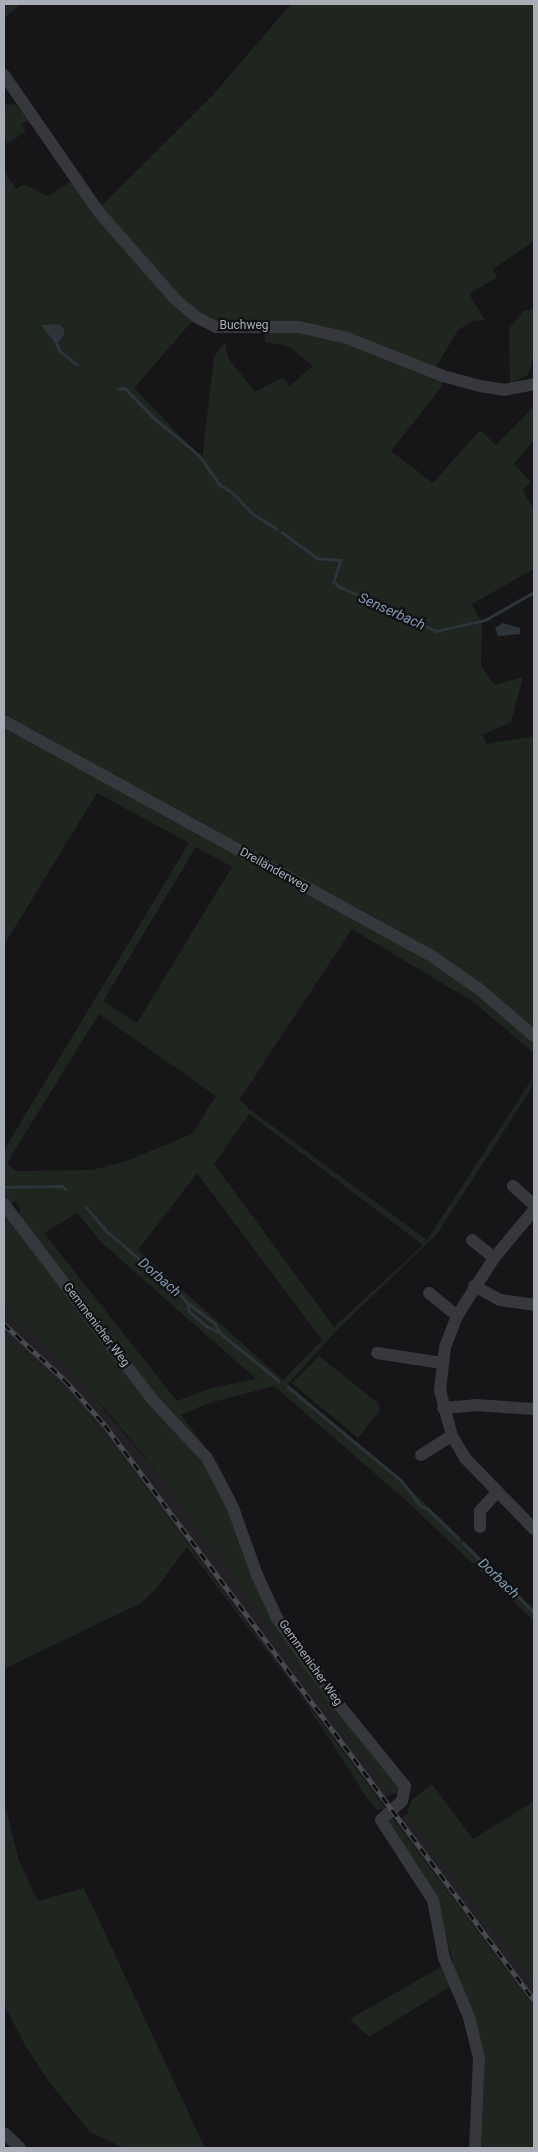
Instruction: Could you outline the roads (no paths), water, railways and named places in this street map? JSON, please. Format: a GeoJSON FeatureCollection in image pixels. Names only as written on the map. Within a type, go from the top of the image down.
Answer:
{"type":"FeatureCollection","features":[{"type":"Feature","properties":{"kind":"street","name":"Buchweg"},"geometry":{"type":"LineString","coordinates":[[4,75],[98,211],[176,300],[196,317],[216,327],[299,327],[347,338],[442,376],[487,388],[504,390],[534,384]]}},
{"type":"Feature","properties":{"kind":"street","name":"Dreiländerweg"},"geometry":{"type":"LineString","coordinates":[[4,721],[432,957],[479,989],[534,1036]]}},
{"type":"Feature","properties":{"kind":"street"},"geometry":{"type":"LineString","coordinates":[[513,1186],[534,1205]]}},
{"type":"Feature","properties":{"kind":"street","name":"Gemmenicher Weg"},"geometry":{"type":"LineString","coordinates":[[5,1207],[151,1398],[207,1458],[233,1508],[260,1583],[277,1618],[340,1706],[405,1786],[402,1801],[381,1820],[433,1900],[444,1958],[469,2018],[479,2058],[475,2148]]}},
{"type":"Feature","properties":{"kind":"street"},"geometry":{"type":"LineString","coordinates":[[534,1210],[494,1258],[474,1286],[457,1316],[442,1363],[440,1390],[443,1408],[452,1436],[471,1466],[534,1528]]}},
{"type":"Feature","properties":{"kind":"street"},"geometry":{"type":"LineString","coordinates":[[472,1240],[494,1258]]}},
{"type":"Feature","properties":{"kind":"street"},"geometry":{"type":"LineString","coordinates":[[474,1286],[500,1300],[534,1305]]}},
{"type":"Feature","properties":{"kind":"street"},"geometry":{"type":"LineString","coordinates":[[429,1293],[457,1316]]}},
{"type":"Feature","properties":{"kind":"street"},"geometry":{"type":"LineString","coordinates":[[377,1352],[442,1363]]}},
{"type":"Feature","properties":{"kind":"street"},"geometry":{"type":"LineString","coordinates":[[443,1408],[476,1405],[534,1409]]}},
{"type":"Feature","properties":{"kind":"street"},"geometry":{"type":"LineString","coordinates":[[421,1455],[452,1436]]}},
{"type":"Feature","properties":{"kind":"street"},"geometry":{"type":"LineString","coordinates":[[480,1526],[477,1511],[497,1492]]}},
{"type":"Feature","properties":{"kind":"street"},"geometry":{"type":"LineString","coordinates":[[4,2133],[20,2148]]}},
{"type":"Feature","properties":{"kind":"waterway","name":"Senserbach"},"geometry":{"type":"LineString","coordinates":[[56,341],[60,351],[77,365]]}},
{"type":"Feature","properties":{"kind":"waterway","name":"Senserbach"},"geometry":{"type":"LineString","coordinates":[[118,389],[125,388],[155,419],[199,455],[219,484],[232,492],[253,514],[277,529]]}},
{"type":"Feature","properties":{"kind":"waterway","name":"Senserbach"},"geometry":{"type":"LineString","coordinates":[[282,532],[317,558],[341,560],[334,582],[340,587],[436,631],[485,620],[534,592]]}},
{"type":"Feature","properties":{"kind":"waterway","name":"Dorbach"},"geometry":{"type":"LineString","coordinates":[[4,1187],[62,1186],[66,1189]]}},
{"type":"Feature","properties":{"kind":"waterway","name":"Dorbach"},"geometry":{"type":"LineString","coordinates":[[86,1207],[109,1233],[180,1294],[188,1303],[189,1311],[206,1326],[219,1332],[279,1381]]}},
{"type":"Feature","properties":{"kind":"waterway"},"geometry":{"type":"LineString","coordinates":[[188,1303],[215,1323],[219,1331]]}},
{"type":"Feature","properties":{"kind":"waterway","name":"Dorbach"},"geometry":{"type":"LineString","coordinates":[[288,1387],[401,1480],[421,1506],[428,1509],[458,1538]]}},
{"type":"Feature","properties":{"kind":"waterway","name":"Dorbach"},"geometry":{"type":"LineString","coordinates":[[463,1543],[534,1612]]}},
{"type":"Feature","properties":{"kind":"railway"},"geometry":{"type":"LineString","coordinates":[[4,1324],[65,1380],[105,1425],[534,2000]]}}]}
